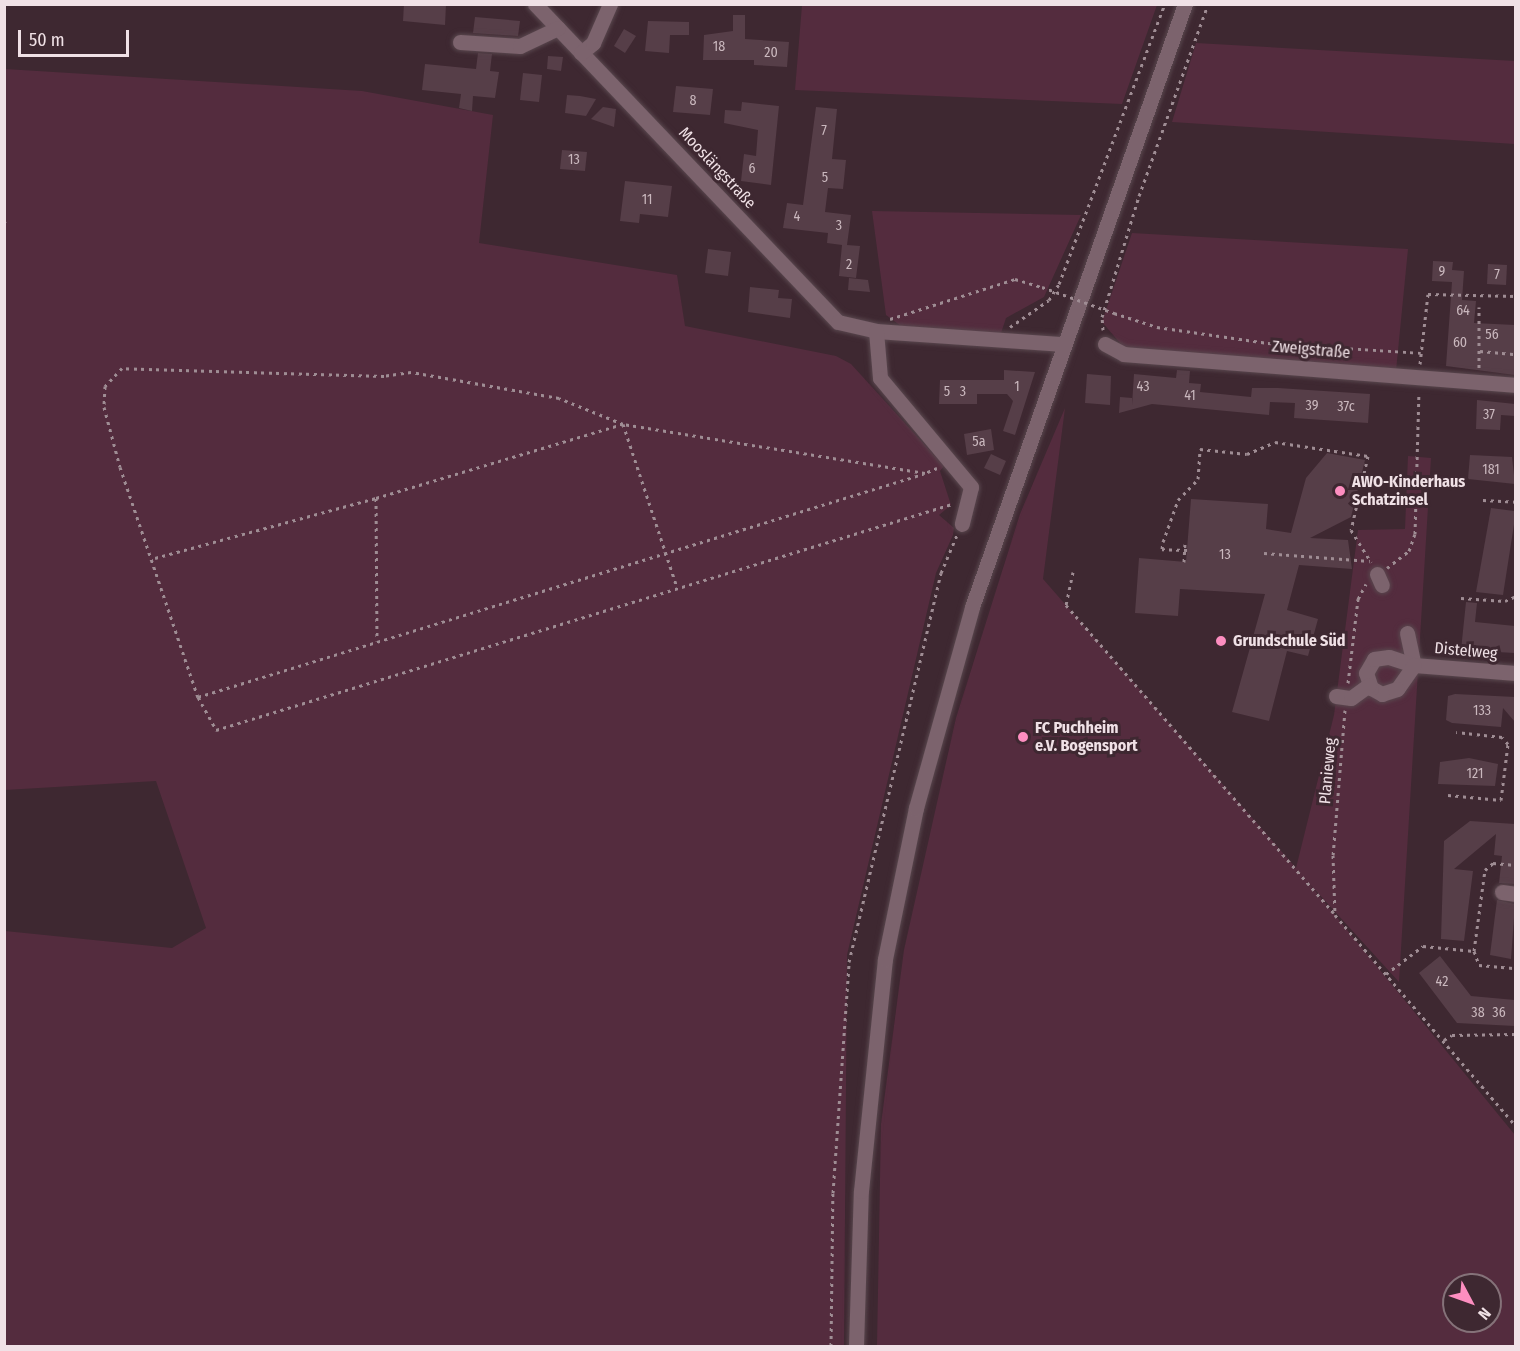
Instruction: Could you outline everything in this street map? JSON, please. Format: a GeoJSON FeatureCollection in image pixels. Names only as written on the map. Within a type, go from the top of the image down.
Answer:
{"type":"FeatureCollection","features":[{"type":"Feature","properties":{"kind":"street","name":"Mooslängstraße"},"geometry":{"type":"LineString","coordinates":[[535,4],[838,322],[876,331],[1064,344]]}},
{"type":"Feature","properties":{"kind":"street"},"geometry":{"type":"LineString","coordinates":[[582,53],[592,43],[610,4]]}},
{"type":"Feature","properties":{"kind":"street"},"geometry":{"type":"LineString","coordinates":[[856,1347],[861,1191],[885,959],[916,808],[972,607],[1185,4]]}},
{"type":"Feature","properties":{"kind":"street"},"geometry":{"type":"LineString","coordinates":[[460,42],[520,46],[558,28]]}},
{"type":"Feature","properties":{"kind":"street"},"geometry":{"type":"LineString","coordinates":[[876,331],[880,378],[953,461],[973,498],[962,524]]}},
{"type":"Feature","properties":{"kind":"street","name":"Zweigstraße"},"geometry":{"type":"LineString","coordinates":[[1105,344],[1124,354],[1515,385]]}},
{"type":"Feature","properties":{"kind":"street"},"geometry":{"type":"LineString","coordinates":[[1407,633],[1414,665]]}},
{"type":"Feature","properties":{"kind":"street","name":"Distelweg"},"geometry":{"type":"LineString","coordinates":[[1414,665],[1392,692],[1379,693],[1369,685],[1366,669],[1377,658],[1414,665],[1515,673]]}},
{"type":"Feature","properties":{"kind":"street"},"geometry":{"type":"LineString","coordinates":[[1341,696],[1369,685]]}},
{"type":"Feature","properties":{"kind":"path"},"geometry":{"type":"LineString","coordinates":[[1006,340],[1012,321],[1049,300],[1059,284],[1165,4]]}},
{"type":"Feature","properties":{"kind":"path"},"geometry":{"type":"LineString","coordinates":[[1105,344],[1105,306],[1208,4]]}},
{"type":"Feature","properties":{"kind":"path"},"geometry":{"type":"LineString","coordinates":[[4,220],[6,225]]}},
{"type":"Feature","properties":{"kind":"path"},"geometry":{"type":"LineString","coordinates":[[876,331],[897,312],[951,301],[1002,281],[1015,279],[1157,327],[1268,343],[1421,353]]}},
{"type":"Feature","properties":{"kind":"path","name":"Planieweg"},"geometry":{"type":"LineString","coordinates":[[1335,915],[1333,855],[1341,696],[1358,599],[1376,573],[1402,559],[1415,534],[1419,377],[1428,294],[1515,296]]}},
{"type":"Feature","properties":{"kind":"path"},"geometry":{"type":"LineString","coordinates":[[1478,382],[1479,307]]}},
{"type":"Feature","properties":{"kind":"path"},"geometry":{"type":"LineString","coordinates":[[1480,351],[1515,354]]}},
{"type":"Feature","properties":{"kind":"path"},"geometry":{"type":"LineString","coordinates":[[925,473],[623,424],[559,398],[411,372],[384,376],[123,368],[105,386],[104,407],[155,558],[198,697],[216,730],[677,586],[973,498]]}},
{"type":"Feature","properties":{"kind":"path"},"geometry":{"type":"LineString","coordinates":[[155,558],[376,498],[623,424]]}},
{"type":"Feature","properties":{"kind":"path"},"geometry":{"type":"LineString","coordinates":[[623,424],[677,586]]}},
{"type":"Feature","properties":{"kind":"path"},"geometry":{"type":"LineString","coordinates":[[1186,550],[1162,549],[1162,542],[1178,501],[1198,479],[1200,449],[1247,454],[1275,442],[1368,456],[1351,530],[1376,573]]}},
{"type":"Feature","properties":{"kind":"path"},"geometry":{"type":"LineString","coordinates":[[198,697],[925,473],[953,461]]}},
{"type":"Feature","properties":{"kind":"path"},"geometry":{"type":"LineString","coordinates":[[376,498],[377,641]]}},
{"type":"Feature","properties":{"kind":"path"},"geometry":{"type":"LineString","coordinates":[[1483,500],[1515,502]]}},
{"type":"Feature","properties":{"kind":"path"},"geometry":{"type":"LineString","coordinates":[[831,1347],[833,1193],[849,962],[941,573],[962,524]]}},
{"type":"Feature","properties":{"kind":"path"},"geometry":{"type":"LineString","coordinates":[[1184,562],[1185,544]]}},
{"type":"Feature","properties":{"kind":"path"},"geometry":{"type":"LineString","coordinates":[[1264,553],[1376,573]]}},
{"type":"Feature","properties":{"kind":"path"},"geometry":{"type":"LineString","coordinates":[[1073,572],[1066,605],[1444,1040],[1515,1126]]}},
{"type":"Feature","properties":{"kind":"path"},"geometry":{"type":"LineString","coordinates":[[1461,598],[1505,601],[1515,596]]}},
{"type":"Feature","properties":{"kind":"path"},"geometry":{"type":"LineString","coordinates":[[1448,795],[1501,800],[1508,744],[1502,736],[1456,732]]}},
{"type":"Feature","properties":{"kind":"path"},"geometry":{"type":"LineString","coordinates":[[1515,865],[1492,863],[1485,870],[1474,951],[1479,964],[1515,968]]}},
{"type":"Feature","properties":{"kind":"path"},"geometry":{"type":"LineString","coordinates":[[1386,974],[1423,946],[1474,951]]}},
{"type":"Feature","properties":{"kind":"path"},"geometry":{"type":"LineString","coordinates":[[1444,1040],[1452,1035],[1515,1034]]}},
{"type":"Feature","properties":{"kind":"shaded area"},"geometry":{"type":"Polygon","coordinates":[[[802,4],[1157,5],[1122,104],[795,90],[802,4]]]}},
{"type":"Feature","properties":{"kind":"shaded area"},"geometry":{"type":"Polygon","coordinates":[[[1196,43],[1515,61],[1515,144],[1172,122],[1196,43]]]}},
{"type":"Feature","properties":{"kind":"shaded area"},"geometry":{"type":"Polygon","coordinates":[[[5,69],[362,91],[493,115],[479,243],[677,275],[685,326],[836,356],[851,364],[944,466],[940,471],[951,505],[939,515],[954,528],[953,535],[936,573],[847,955],[844,1346],[5,1346],[5,931],[172,948],[206,928],[156,781],[5,790],[5,69]]]}},
{"type":"Feature","properties":{"kind":"shaded area"},"geometry":{"type":"Polygon","coordinates":[[[872,211],[1081,215],[1044,297],[1006,318],[1001,333],[901,326],[886,315],[872,211]]]}},
{"type":"Feature","properties":{"kind":"shaded area"},"geometry":{"type":"Polygon","coordinates":[[[1132,233],[1408,249],[1395,381],[1126,350],[1102,322],[1132,233]]]}},
{"type":"Feature","properties":{"kind":"shaded area"},"geometry":{"type":"Polygon","coordinates":[[[1065,408],[1043,579],[1296,868],[1334,715],[1358,530],[1405,529],[1408,456],[1431,458],[1399,982],[1307,881],[1515,1135],[1515,1346],[877,1346],[881,1124],[904,950],[956,718],[1020,514],[1065,408]]]}},
{"type":"Feature","properties":{"kind":"building"},"geometry":{"type":"Polygon","coordinates":[[[404,4],[446,4],[445,25],[403,21],[404,4]]]}},
{"type":"Feature","properties":{"kind":"building"},"geometry":{"type":"Polygon","coordinates":[[[733,15],[745,15],[745,39],[789,42],[787,67],[754,65],[754,60],[703,60],[704,35],[733,31],[733,15]]]}},
{"type":"Feature","properties":{"kind":"building"},"geometry":{"type":"Polygon","coordinates":[[[475,17],[520,21],[518,36],[473,33],[475,17]]]}},
{"type":"Feature","properties":{"kind":"building"},"geometry":{"type":"Polygon","coordinates":[[[648,21],[689,22],[689,35],[670,35],[669,53],[645,51],[648,21]]]}},
{"type":"Feature","properties":{"kind":"building"},"geometry":{"type":"Polygon","coordinates":[[[624,29],[636,36],[625,53],[614,46],[624,29]]]}},
{"type":"Feature","properties":{"kind":"building"},"geometry":{"type":"Polygon","coordinates":[[[478,53],[492,54],[490,71],[499,72],[495,98],[473,96],[472,111],[459,108],[461,94],[422,90],[425,64],[476,69],[478,53]]]}},
{"type":"Feature","properties":{"kind":"building"},"geometry":{"type":"Polygon","coordinates":[[[548,56],[563,57],[561,71],[547,69],[548,56]]]}},
{"type":"Feature","properties":{"kind":"building"},"geometry":{"type":"Polygon","coordinates":[[[523,73],[542,75],[539,102],[520,100],[523,73]]]}},
{"type":"Feature","properties":{"kind":"building"},"geometry":{"type":"Polygon","coordinates":[[[676,86],[713,89],[710,115],[673,112],[676,86]]]}},
{"type":"Feature","properties":{"kind":"building"},"geometry":{"type":"Polygon","coordinates":[[[567,95],[596,99],[586,116],[565,113],[567,95]]]}},
{"type":"Feature","properties":{"kind":"building"},"geometry":{"type":"Polygon","coordinates":[[[742,102],[779,106],[771,185],[741,181],[744,154],[756,156],[758,130],[724,123],[725,110],[741,111],[742,102]]]}},
{"type":"Feature","properties":{"kind":"building"},"geometry":{"type":"Polygon","coordinates":[[[603,107],[616,109],[614,127],[591,119],[603,107]]]}},
{"type":"Feature","properties":{"kind":"building"},"geometry":{"type":"Polygon","coordinates":[[[816,107],[837,109],[832,159],[846,160],[843,189],[828,188],[825,212],[851,215],[847,245],[860,246],[856,278],[839,276],[842,245],[827,243],[828,233],[783,228],[787,203],[803,205],[816,107]]]}},
{"type":"Feature","properties":{"kind":"building"},"geometry":{"type":"Polygon","coordinates":[[[562,150],[587,152],[585,171],[560,169],[562,150]]]}},
{"type":"Feature","properties":{"kind":"building"},"geometry":{"type":"Polygon","coordinates":[[[625,181],[672,186],[668,217],[640,214],[639,223],[620,221],[625,181]]]}},
{"type":"Feature","properties":{"kind":"building"},"geometry":{"type":"Polygon","coordinates":[[[708,249],[731,252],[728,276],[705,273],[708,249]]]}},
{"type":"Feature","properties":{"kind":"building"},"geometry":{"type":"Polygon","coordinates":[[[1433,261],[1453,262],[1452,270],[1464,271],[1462,300],[1476,301],[1474,323],[1515,325],[1515,375],[1446,366],[1452,282],[1432,281],[1433,261]]]}},
{"type":"Feature","properties":{"kind":"building"},"geometry":{"type":"Polygon","coordinates":[[[1488,264],[1507,265],[1506,285],[1487,284],[1488,264]]]}},
{"type":"Feature","properties":{"kind":"building"},"geometry":{"type":"Polygon","coordinates":[[[849,278],[868,280],[870,292],[848,290],[849,278]]]}},
{"type":"Feature","properties":{"kind":"building"},"geometry":{"type":"Polygon","coordinates":[[[750,287],[779,290],[778,298],[792,299],[790,318],[748,312],[750,287]]]}},
{"type":"Feature","properties":{"kind":"building"},"geometry":{"type":"Polygon","coordinates":[[[1004,370],[1035,372],[1015,435],[1003,431],[1013,401],[1007,394],[977,394],[977,404],[939,404],[940,380],[1004,380],[1004,370]]]}},
{"type":"Feature","properties":{"kind":"building"},"geometry":{"type":"Polygon","coordinates":[[[1177,370],[1190,371],[1189,383],[1201,384],[1200,392],[1251,397],[1252,388],[1278,388],[1370,394],[1368,423],[1294,418],[1295,403],[1270,402],[1269,415],[1152,404],[1119,413],[1120,397],[1132,398],[1132,405],[1134,374],[1176,378],[1177,370]]]}},
{"type":"Feature","properties":{"kind":"building"},"geometry":{"type":"Polygon","coordinates":[[[1087,374],[1111,376],[1110,405],[1085,403],[1087,374]]]}},
{"type":"Feature","properties":{"kind":"building"},"geometry":{"type":"Polygon","coordinates":[[[1477,400],[1515,404],[1515,416],[1501,415],[1500,430],[1476,429],[1477,400]]]}},
{"type":"Feature","properties":{"kind":"building"},"geometry":{"type":"Polygon","coordinates":[[[991,429],[994,450],[967,455],[964,434],[991,429]]]}},
{"type":"Feature","properties":{"kind":"building"},"geometry":{"type":"Polygon","coordinates":[[[1327,453],[1365,460],[1351,517],[1310,538],[1348,540],[1352,569],[1299,565],[1287,610],[1318,619],[1308,656],[1287,651],[1269,721],[1232,712],[1265,594],[1180,589],[1178,616],[1135,613],[1139,558],[1186,562],[1191,499],[1268,504],[1266,529],[1291,533],[1306,478],[1327,453]]]}},
{"type":"Feature","properties":{"kind":"building"},"geometry":{"type":"Polygon","coordinates":[[[991,454],[1006,461],[1000,475],[984,468],[991,454]]]}},
{"type":"Feature","properties":{"kind":"building"},"geometry":{"type":"Polygon","coordinates":[[[1470,455],[1512,457],[1515,484],[1468,479],[1470,455]]]}},
{"type":"Feature","properties":{"kind":"building"},"geometry":{"type":"Polygon","coordinates":[[[1491,508],[1514,511],[1515,518],[1503,595],[1476,592],[1491,508]]]}},
{"type":"Feature","properties":{"kind":"building"},"geometry":{"type":"Polygon","coordinates":[[[1466,602],[1477,603],[1475,622],[1515,626],[1515,653],[1461,650],[1466,602]]]}},
{"type":"Feature","properties":{"kind":"building"},"geometry":{"type":"Polygon","coordinates":[[[1455,694],[1515,697],[1515,722],[1503,708],[1501,727],[1452,723],[1446,720],[1448,696],[1455,694]]]}},
{"type":"Feature","properties":{"kind":"building"},"geometry":{"type":"Polygon","coordinates":[[[1469,758],[1498,764],[1495,786],[1438,784],[1440,762],[1469,758]]]}},
{"type":"Feature","properties":{"kind":"building"},"geometry":{"type":"Polygon","coordinates":[[[1470,821],[1515,824],[1515,884],[1499,883],[1502,856],[1494,855],[1496,834],[1454,869],[1473,871],[1464,941],[1441,939],[1444,841],[1470,821]]]}},
{"type":"Feature","properties":{"kind":"building"},"geometry":{"type":"Polygon","coordinates":[[[1497,900],[1515,904],[1511,959],[1490,955],[1497,900]]]}},
{"type":"Feature","properties":{"kind":"building"},"geometry":{"type":"Polygon","coordinates":[[[1440,956],[1471,996],[1515,1000],[1515,1026],[1457,1023],[1419,973],[1440,956]]]}},
{"type":"Feature","properties":{"kind":"place","name":"AWO-Kinderhaus Schatzinsel"},"geometry":{"type":"Point","coordinates":[1340,491]}},
{"type":"Feature","properties":{"kind":"place","name":"Grundschule Süd"},"geometry":{"type":"Point","coordinates":[1221,641]}},
{"type":"Feature","properties":{"kind":"place","name":"FC Puchheim e.V. Bogensport"},"geometry":{"type":"Point","coordinates":[1023,737]}}]}
